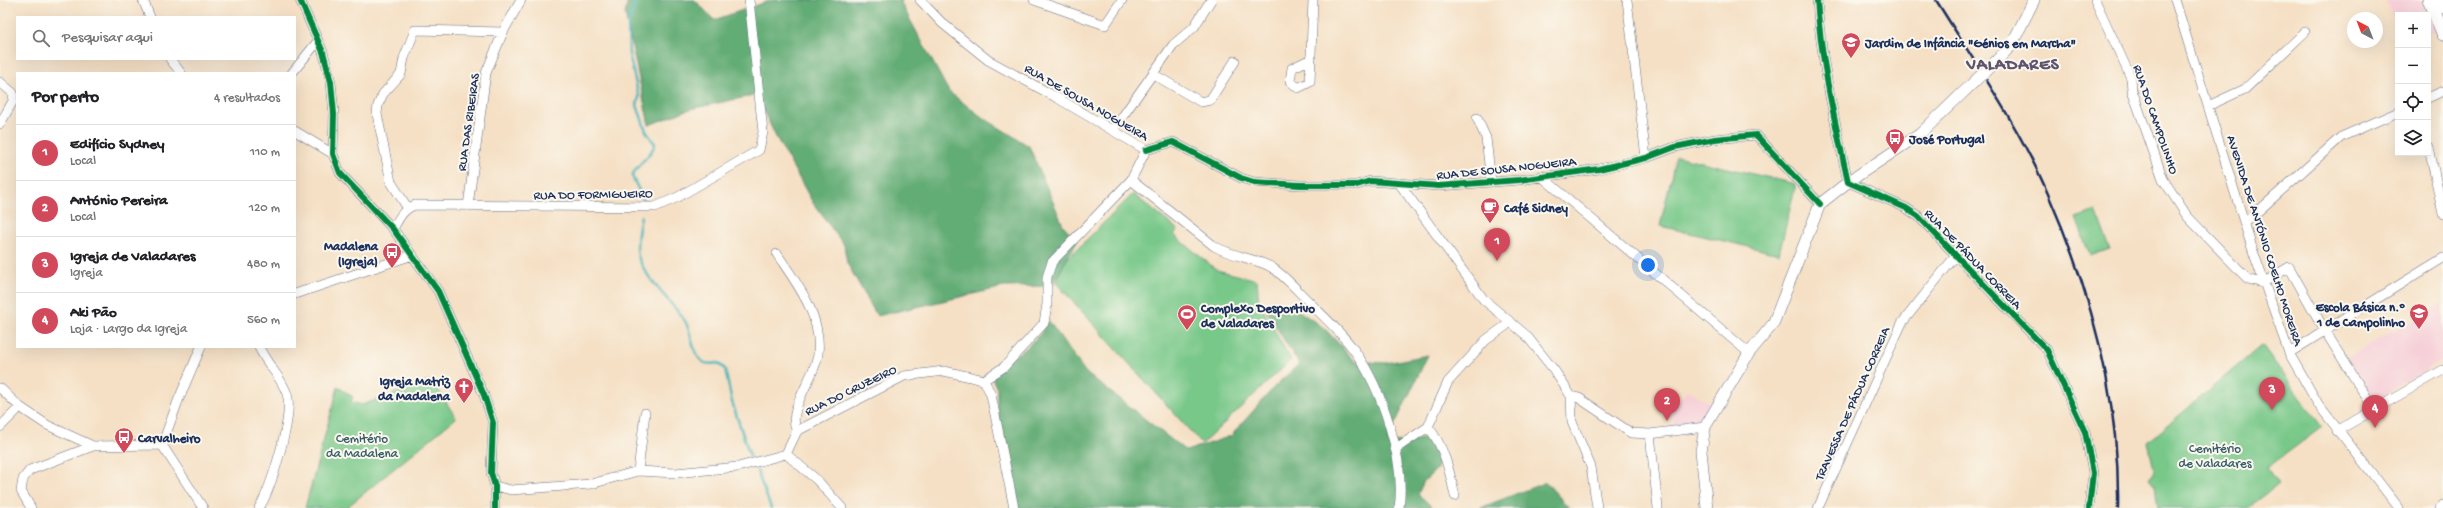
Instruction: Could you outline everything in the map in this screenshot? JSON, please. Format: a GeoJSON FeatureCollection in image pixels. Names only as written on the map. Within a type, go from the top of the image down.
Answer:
{"type":"FeatureCollection","features":[{"type":"Feature","properties":{"kind":"highway"},"geometry":{"type":"LineString","coordinates":[[2429,0],[2443,34]]}},
{"type":"Feature","properties":{"kind":"highway"},"geometry":{"type":"LineString","coordinates":[[2440,0],[2443,7]]}},
{"type":"Feature","properties":{"kind":"main road"},"geometry":{"type":"LineString","coordinates":[[1707,508],[1701,451],[1705,428],[1750,353],[1773,324],[1820,204],[1848,182],[1920,134],[2011,46],[2034,0]]}},
{"type":"Feature","properties":{"kind":"street"},"geometry":{"type":"LineString","coordinates":[[143,0],[150,16]]}},
{"type":"Feature","properties":{"kind":"street"},"geometry":{"type":"LineString","coordinates":[[300,0],[318,41],[332,82],[334,114],[333,154],[340,173],[394,229],[438,291],[484,394],[493,423],[490,473],[495,486],[495,508]]}},
{"type":"Feature","properties":{"kind":"street","name":"RUA DAS RIBEIRAS"},"geometry":{"type":"LineString","coordinates":[[468,206],[486,73],[503,32],[521,0]]}},
{"type":"Feature","properties":{"kind":"street","name":"RUA DO FORMIGUEIRO"},"geometry":{"type":"LineString","coordinates":[[407,207],[415,205],[448,204],[468,206],[655,207],[678,197],[759,150],[763,132],[749,0]]}},
{"type":"Feature","properties":{"kind":"street","name":"RUA DE SOUSA NOGUEIRA"},"geometry":{"type":"LineString","coordinates":[[920,0],[942,23],[988,60],[1146,150],[1173,142],[1241,178],[1254,182],[1300,185],[1356,185],[1370,181],[1439,186],[1491,182],[1599,169],[1646,158],[1682,146],[1716,139],[1756,135],[1820,204]]}},
{"type":"Feature","properties":{"kind":"street"},"geometry":{"type":"LineString","coordinates":[[1034,0],[1105,25],[1122,0]]}},
{"type":"Feature","properties":{"kind":"street"},"geometry":{"type":"LineString","coordinates":[[1113,130],[1173,45],[1194,27],[1211,0]]}},
{"type":"Feature","properties":{"kind":"street"},"geometry":{"type":"LineString","coordinates":[[1310,60],[1313,0]]}},
{"type":"Feature","properties":{"kind":"street"},"geometry":{"type":"LineString","coordinates":[[1627,0],[1646,158]]}},
{"type":"Feature","properties":{"kind":"street"},"geometry":{"type":"LineString","coordinates":[[1817,0],[1819,28],[1829,93],[1848,182]]}},
{"type":"Feature","properties":{"kind":"street","name":"RUA DO CAMPOLINHO"},"geometry":{"type":"LineString","coordinates":[[2095,0],[2131,78],[2132,90],[2162,179],[2187,216],[2248,279],[2263,283]]}},
{"type":"Feature","properties":{"kind":"street","name":"AVENIDA DE ANTÓNIO COELHO MOREIRA"},"geometry":{"type":"LineString","coordinates":[[2175,0],[2263,283],[2289,353],[2303,380],[2337,431],[2399,508]]}},
{"type":"Feature","properties":{"kind":"street"},"geometry":{"type":"LineString","coordinates":[[394,229],[407,207],[391,182],[377,114],[378,104],[382,94],[401,74],[404,58],[415,30],[503,32]]}},
{"type":"Feature","properties":{"kind":"street"},"geometry":{"type":"LineString","coordinates":[[2208,106],[2245,89],[2305,32]]}},
{"type":"Feature","properties":{"kind":"street"},"geometry":{"type":"LineString","coordinates":[[293,72],[318,41]]}},
{"type":"Feature","properties":{"kind":"street"},"geometry":{"type":"LineString","coordinates":[[171,61],[180,72]]}},
{"type":"Feature","properties":{"kind":"street"},"geometry":{"type":"LineString","coordinates":[[1153,74],[1201,102],[1210,100],[1235,61]]}},
{"type":"Feature","properties":{"kind":"street"},"geometry":{"type":"LineString","coordinates":[[0,82],[15,92],[13,101],[0,124]]}},
{"type":"Feature","properties":{"kind":"street"},"geometry":{"type":"LineString","coordinates":[[2431,97],[2443,91]]}},
{"type":"Feature","properties":{"kind":"street"},"geometry":{"type":"LineString","coordinates":[[2245,222],[2341,138],[2395,113]]}},
{"type":"Feature","properties":{"kind":"street"},"geometry":{"type":"LineString","coordinates":[[1477,118],[1486,138],[1491,182]]}},
{"type":"Feature","properties":{"kind":"street"},"geometry":{"type":"LineString","coordinates":[[296,132],[333,154]]}},
{"type":"Feature","properties":{"kind":"street"},"geometry":{"type":"LineString","coordinates":[[1014,508],[991,395],[984,380],[1004,367],[1044,323],[1047,304],[1047,277],[1052,262],[1131,180],[1146,150]]}},
{"type":"Feature","properties":{"kind":"street"},"geometry":{"type":"LineString","coordinates":[[2431,156],[2443,214]]}},
{"type":"Feature","properties":{"kind":"street"},"geometry":{"type":"LineString","coordinates":[[1541,176],[1750,353]]}},
{"type":"Feature","properties":{"kind":"street"},"geometry":{"type":"LineString","coordinates":[[1131,180],[1214,246],[1228,254],[1269,266],[1283,276],[1329,322],[1355,351],[1366,371],[1390,428],[1399,475],[1399,508]]}},
{"type":"Feature","properties":{"kind":"street","name":"RUA DE PÁDUA CORREIA"},"geometry":{"type":"LineString","coordinates":[[1848,182],[1906,208],[1918,216],[1957,254],[2047,350],[2085,432],[2093,473],[2089,508]]}},
{"type":"Feature","properties":{"kind":"street"},"geometry":{"type":"LineString","coordinates":[[1399,183],[1484,300],[1526,335],[1554,370],[1571,396],[1572,422],[1591,467],[1597,508]]}},
{"type":"Feature","properties":{"kind":"street"},"geometry":{"type":"LineString","coordinates":[[777,254],[803,293],[815,319],[818,353],[815,368],[795,411],[793,424],[797,431]]}},
{"type":"Feature","properties":{"kind":"street","name":"TRAVESSA DE PÁDUA CORREIA"},"geometry":{"type":"LineString","coordinates":[[1818,508],[1902,323],[1957,254]]}},
{"type":"Feature","properties":{"kind":"street"},"geometry":{"type":"LineString","coordinates":[[296,294],[413,255]]}},
{"type":"Feature","properties":{"kind":"street"},"geometry":{"type":"LineString","coordinates":[[2289,353],[2443,258]]}},
{"type":"Feature","properties":{"kind":"street"},"geometry":{"type":"LineString","coordinates":[[2263,283],[2289,267],[2325,331],[2374,409]]}},
{"type":"Feature","properties":{"kind":"street"},"geometry":{"type":"LineString","coordinates":[[1395,449],[1428,427],[1448,382],[1486,340],[1510,322]]}},
{"type":"Feature","properties":{"kind":"street"},"geometry":{"type":"LineString","coordinates":[[162,445],[178,401],[201,348]]}},
{"type":"Feature","properties":{"kind":"street"},"geometry":{"type":"LineString","coordinates":[[259,508],[267,492],[278,456],[288,420],[289,404],[280,380],[260,348]]}},
{"type":"Feature","properties":{"kind":"street"},"geometry":{"type":"LineString","coordinates":[[2337,431],[2443,370]]}},
{"type":"Feature","properties":{"kind":"street","name":"RUA DO CRUZEIRO"},"geometry":{"type":"LineString","coordinates":[[786,454],[797,431],[904,376],[944,371],[984,380]]}},
{"type":"Feature","properties":{"kind":"street"},"geometry":{"type":"LineString","coordinates":[[0,388],[20,407],[47,425],[93,446]]}},
{"type":"Feature","properties":{"kind":"street"},"geometry":{"type":"LineString","coordinates":[[1571,396],[1579,398],[1631,433],[1650,434],[1705,428]]}},
{"type":"Feature","properties":{"kind":"street"},"geometry":{"type":"LineString","coordinates":[[0,427],[20,407]]}},
{"type":"Feature","properties":{"kind":"street"},"geometry":{"type":"LineString","coordinates":[[638,471],[645,413]]}},
{"type":"Feature","properties":{"kind":"street"},"geometry":{"type":"LineString","coordinates":[[1428,427],[1436,436],[1455,496]]}},
{"type":"Feature","properties":{"kind":"street"},"geometry":{"type":"LineString","coordinates":[[1650,434],[1658,508]]}},
{"type":"Feature","properties":{"kind":"street"},"geometry":{"type":"LineString","coordinates":[[30,508],[21,491],[23,479],[30,470],[93,446],[162,445]]}},
{"type":"Feature","properties":{"kind":"street"},"geometry":{"type":"LineString","coordinates":[[162,445],[202,508]]}},
{"type":"Feature","properties":{"kind":"street"},"geometry":{"type":"LineString","coordinates":[[495,486],[511,490],[591,484],[638,471],[675,472],[738,467],[786,454],[817,480],[842,508]]}},
{"type":"Feature","properties":{"kind":"street"},"geometry":{"type":"LineString","coordinates":[[2440,508],[2443,505]]}},
{"type":"Feature","properties":{"kind":"shaded area"},"geometry":{"type":"Polygon","coordinates":[[[2385,0],[2423,0],[2428,12],[2395,12],[2395,21],[2385,0]]]}},
{"type":"Feature","properties":{"kind":"shaded area"},"geometry":{"type":"Polygon","coordinates":[[[2431,21],[2435,31],[2431,32],[2431,21]]]}},
{"type":"Feature","properties":{"kind":"shaded area","name":"Escola Básica n.º 1 de Campolinho"},"geometry":{"type":"Polygon","coordinates":[[[2443,303],[2443,360],[2375,400],[2348,357],[2443,303]]]}},
{"type":"Feature","properties":{"kind":"shaded area"},"geometry":{"type":"Polygon","coordinates":[[[1687,390],[1714,405],[1700,423],[1669,428],[1674,420],[1669,413],[1687,390]]]}},
{"type":"Feature","properties":{"kind":"green space"},"geometry":{"type":"Polygon","coordinates":[[[628,0],[695,0],[714,20],[772,0],[902,0],[901,3],[949,92],[982,117],[1029,146],[1063,225],[1077,241],[1052,286],[1004,287],[877,316],[847,263],[844,245],[813,203],[776,137],[756,95],[690,109],[649,125],[625,14],[628,0]]]}},
{"type":"Feature","properties":{"kind":"green space"},"geometry":{"type":"Polygon","coordinates":[[[1676,156],[1796,184],[1779,254],[1660,226],[1676,156]]]}},
{"type":"Feature","properties":{"kind":"green space","name":"Complexo Desportivo de Valadares"},"geometry":{"type":"Polygon","coordinates":[[[1133,194],[1178,230],[1174,235],[1217,270],[1257,280],[1259,303],[1291,360],[1202,444],[1057,284],[1062,264],[1133,194]]]}},
{"type":"Feature","properties":{"kind":"green space"},"geometry":{"type":"Polygon","coordinates":[[[2096,211],[2110,249],[2090,256],[2076,218],[2096,211]]]}},
{"type":"Feature","properties":{"kind":"green space"},"geometry":{"type":"Polygon","coordinates":[[[1296,309],[1324,328],[1355,361],[1386,363],[1428,355],[1387,441],[1404,442],[1431,437],[1438,453],[1437,469],[1424,481],[1418,494],[1433,508],[1012,508],[997,408],[997,389],[992,378],[997,366],[1025,349],[1041,333],[1048,320],[1086,373],[1186,451],[1231,436],[1276,385],[1299,364],[1266,311],[1296,309]]]}},
{"type":"Feature","properties":{"kind":"green space","name":"Cemitério de Valadares"},"geometry":{"type":"Polygon","coordinates":[[[2262,345],[2322,427],[2267,468],[2278,484],[2247,508],[2158,508],[2155,485],[2149,478],[2154,471],[2148,442],[2262,345]]]}},
{"type":"Feature","properties":{"kind":"green space","name":"Cemitério da Madalena"},"geometry":{"type":"Polygon","coordinates":[[[432,380],[456,418],[346,508],[305,508],[338,387],[353,397],[351,402],[362,405],[432,380]]]}},
{"type":"Feature","properties":{"kind":"green space"},"geometry":{"type":"Polygon","coordinates":[[[1546,482],[1569,508],[1480,508],[1546,482]]]}},
{"type":"Feature","properties":{"kind":"waterway"},"geometry":{"type":"LineString","coordinates":[[637,0],[628,23],[629,54],[639,97],[637,105],[646,131],[655,144],[651,153],[632,176],[645,203]]}},
{"type":"Feature","properties":{"kind":"waterway"},"geometry":{"type":"LineString","coordinates":[[641,216],[637,246],[641,264],[652,281],[685,321],[694,349],[699,359],[707,364],[718,363],[725,369],[732,402],[750,456]]}},
{"type":"Feature","properties":{"kind":"waterway"},"geometry":{"type":"LineString","coordinates":[[757,471],[771,508]]}},
{"type":"Feature","properties":{"kind":"railway"},"geometry":{"type":"LineString","coordinates":[[1936,0],[1996,95],[2024,144],[2048,194],[2077,269],[2090,308],[2108,387],[2114,428],[2118,508]]}},
{"type":"Feature","properties":{"kind":"cycle path"},"geometry":{"type":"LineString","coordinates":[[300,0],[323,52],[331,82],[334,114],[333,154],[340,173],[393,229],[438,291],[484,395],[493,423],[491,473],[495,486],[495,508]]}},
{"type":"Feature","properties":{"kind":"cycle path"},"geometry":{"type":"LineString","coordinates":[[1817,0],[1825,69],[1848,182],[1906,208],[1918,216],[2047,350],[2085,432],[2093,473],[2089,508]]}},
{"type":"Feature","properties":{"kind":"cycle path"},"geometry":{"type":"LineString","coordinates":[[1146,150],[1173,142],[1241,178],[1254,182],[1300,185],[1357,185],[1370,181],[1439,186],[1519,180],[1599,169],[1646,158],[1675,147],[1715,139],[1756,135],[1820,204]]}},
{"type":"Feature","properties":{"kind":"place","name":"Jardim de Infância \"Génios em Marcha\""},"geometry":{"type":"Point","coordinates":[1851,59]}},
{"type":"Feature","properties":{"kind":"place","name":"José Portugal"},"geometry":{"type":"Point","coordinates":[1895,155]}},
{"type":"Feature","properties":{"kind":"place","name":"Café Sidney"},"geometry":{"type":"Point","coordinates":[1490,224]}},
{"type":"Feature","properties":{"kind":"place","name":"Edifício Sydney"},"geometry":{"type":"Point","coordinates":[1497,261]}},
{"type":"Feature","properties":{"kind":"place","name":"Madalena (Igreja)"},"geometry":{"type":"Point","coordinates":[392,269]}},
{"type":"Feature","properties":{"kind":"place","name":"Escola Básica n.º 1 de Campolinho"},"geometry":{"type":"Point","coordinates":[2419,330]}},
{"type":"Feature","properties":{"kind":"place","name":"Complexo Desportivo de Valadares"},"geometry":{"type":"Point","coordinates":[1187,331]}},
{"type":"Feature","properties":{"kind":"place","name":"Igreja Matriz da Madalena"},"geometry":{"type":"Point","coordinates":[464,404]}},
{"type":"Feature","properties":{"kind":"place","name":"Igreja de Valadares"},"geometry":{"type":"Point","coordinates":[2272,410]}},
{"type":"Feature","properties":{"kind":"place","name":"António Pereira"},"geometry":{"type":"Point","coordinates":[1667,421]}},
{"type":"Feature","properties":{"kind":"place","name":"Aki Pão"},"geometry":{"type":"Point","coordinates":[2375,428]}},
{"type":"Feature","properties":{"kind":"place","name":"Carvalheiro"},"geometry":{"type":"Point","coordinates":[124,454]}},
{"type":"Feature","properties":{"kind":"district","name":"VALADARES"},"geometry":{"type":"Point","coordinates":[2013,63]}}]}
